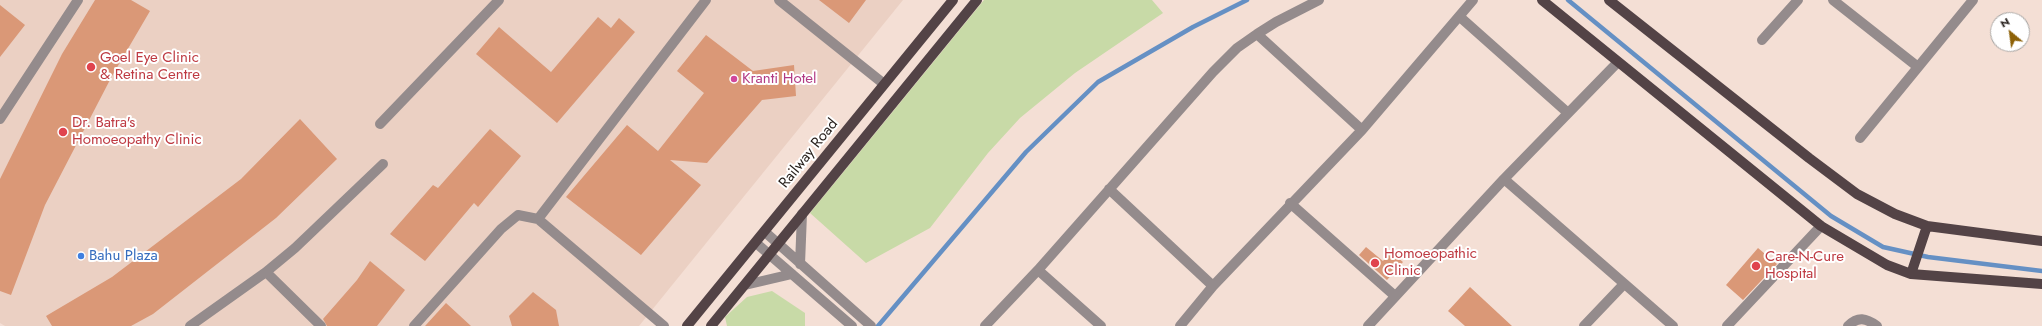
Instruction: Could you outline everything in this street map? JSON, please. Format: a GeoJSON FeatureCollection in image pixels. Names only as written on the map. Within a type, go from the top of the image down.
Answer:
{"type":"FeatureCollection","features":[{"type":"Feature","properties":{"kind":"main road","name":"Railway Road"},"geometry":{"type":"LineString","coordinates":[[687,326],[953,0]]}},
{"type":"Feature","properties":{"kind":"main road"},"geometry":{"type":"LineString","coordinates":[[711,326],[977,0]]}},
{"type":"Feature","properties":{"kind":"main road"},"geometry":{"type":"LineString","coordinates":[[1542,0],[1617,63],[1821,226],[1887,265],[1911,274],[2042,284]]}},
{"type":"Feature","properties":{"kind":"main road"},"geometry":{"type":"LineString","coordinates":[[1609,0],[1809,158],[1857,194],[1925,230],[2042,241]]}},
{"type":"Feature","properties":{"kind":"main road"},"geometry":{"type":"LineString","coordinates":[[1911,274],[1925,230]]}},
{"type":"Feature","properties":{"kind":"street"},"geometry":{"type":"LineString","coordinates":[[0,119],[78,0]]}},
{"type":"Feature","properties":{"kind":"street"},"geometry":{"type":"LineString","coordinates":[[380,124],[499,0]]}},
{"type":"Feature","properties":{"kind":"street"},"geometry":{"type":"LineString","coordinates":[[538,218],[706,0]]}},
{"type":"Feature","properties":{"kind":"street"},"geometry":{"type":"LineString","coordinates":[[779,0],[884,84]]}},
{"type":"Feature","properties":{"kind":"street"},"geometry":{"type":"LineString","coordinates":[[985,326],[1038,270],[1213,72],[1237,48],[1276,22],[1319,0]]}},
{"type":"Feature","properties":{"kind":"street"},"geometry":{"type":"LineString","coordinates":[[1180,326],[1212,286],[1290,203],[1362,130],[1473,0]]}},
{"type":"Feature","properties":{"kind":"street"},"geometry":{"type":"LineString","coordinates":[[1762,40],[1798,0]]}},
{"type":"Feature","properties":{"kind":"street"},"geometry":{"type":"LineString","coordinates":[[1833,0],[1918,67]]}},
{"type":"Feature","properties":{"kind":"street"},"geometry":{"type":"LineString","coordinates":[[1860,138],[1973,0]]}},
{"type":"Feature","properties":{"kind":"street"},"geometry":{"type":"LineString","coordinates":[[1460,16],[1568,113]]}},
{"type":"Feature","properties":{"kind":"street"},"geometry":{"type":"LineString","coordinates":[[1257,34],[1362,130]]}},
{"type":"Feature","properties":{"kind":"street"},"geometry":{"type":"LineString","coordinates":[[1368,326],[1504,179],[1617,63]]}},
{"type":"Feature","properties":{"kind":"street"},"geometry":{"type":"LineString","coordinates":[[190,326],[266,272],[323,222],[383,164]]}},
{"type":"Feature","properties":{"kind":"street"},"geometry":{"type":"LineString","coordinates":[[1504,179],[1672,326]]}},
{"type":"Feature","properties":{"kind":"street"},"geometry":{"type":"LineString","coordinates":[[1109,189],[1212,286]]}},
{"type":"Feature","properties":{"kind":"street"},"geometry":{"type":"LineString","coordinates":[[1290,203],[1395,296]]}},
{"type":"Feature","properties":{"kind":"street"},"geometry":{"type":"LineString","coordinates":[[800,264],[802,214]]}},
{"type":"Feature","properties":{"kind":"street"},"geometry":{"type":"LineString","coordinates":[[414,326],[501,229],[518,215],[538,218],[664,326]]}},
{"type":"Feature","properties":{"kind":"street"},"geometry":{"type":"LineString","coordinates":[[1727,326],[1821,226]]}},
{"type":"Feature","properties":{"kind":"street"},"geometry":{"type":"LineString","coordinates":[[765,232],[871,326]]}},
{"type":"Feature","properties":{"kind":"street"},"geometry":{"type":"LineString","coordinates":[[756,243],[852,326]]}},
{"type":"Feature","properties":{"kind":"street"},"geometry":{"type":"LineString","coordinates":[[1038,270],[1101,326]]}},
{"type":"Feature","properties":{"kind":"street"},"geometry":{"type":"LineString","coordinates":[[266,272],[321,326]]}},
{"type":"Feature","properties":{"kind":"street"},"geometry":{"type":"LineString","coordinates":[[745,284],[792,274]]}},
{"type":"Feature","properties":{"kind":"street"},"geometry":{"type":"LineString","coordinates":[[1589,324],[1624,284]]}},
{"type":"Feature","properties":{"kind":"street"},"geometry":{"type":"LineString","coordinates":[[1848,326],[1856,319],[1862,318],[1877,326]]}},
{"type":"Feature","properties":{"kind":"shaded area"},"geometry":{"type":"Polygon","coordinates":[[[0,0],[903,0],[639,326],[5,326],[0,323],[0,0]]]}},
{"type":"Feature","properties":{"kind":"green space"},"geometry":{"type":"Polygon","coordinates":[[[984,0],[1152,0],[1163,13],[1075,73],[1020,118],[988,153],[930,228],[866,263],[810,213],[984,0]]]}},
{"type":"Feature","properties":{"kind":"green space"},"geometry":{"type":"Polygon","coordinates":[[[772,291],[805,313],[805,326],[727,326],[725,317],[747,297],[772,291]]]}},
{"type":"Feature","properties":{"kind":"building"},"geometry":{"type":"Polygon","coordinates":[[[95,0],[131,0],[150,11],[112,76],[45,205],[11,295],[0,291],[0,179],[62,54],[95,0]]]}},
{"type":"Feature","properties":{"kind":"building"},"geometry":{"type":"Polygon","coordinates":[[[819,0],[866,0],[849,23],[819,0]]]}},
{"type":"Feature","properties":{"kind":"building"},"geometry":{"type":"Polygon","coordinates":[[[0,5],[25,25],[0,57],[0,5]]]}},
{"type":"Feature","properties":{"kind":"building"},"geometry":{"type":"Polygon","coordinates":[[[598,17],[611,28],[619,18],[635,32],[557,123],[476,54],[499,27],[551,72],[598,17]]]}},
{"type":"Feature","properties":{"kind":"building"},"geometry":{"type":"Polygon","coordinates":[[[706,35],[753,71],[794,65],[796,96],[762,100],[707,163],[670,160],[701,185],[641,255],[566,197],[627,125],[658,151],[704,93],[677,71],[706,35]]]}},
{"type":"Feature","properties":{"kind":"building"},"geometry":{"type":"Polygon","coordinates":[[[300,119],[337,159],[276,218],[153,314],[131,326],[52,326],[46,316],[112,277],[241,179],[300,119]]]}},
{"type":"Feature","properties":{"kind":"building"},"geometry":{"type":"Polygon","coordinates":[[[490,129],[521,156],[478,207],[474,203],[425,261],[390,234],[433,185],[438,188],[490,129]]]}},
{"type":"Feature","properties":{"kind":"building"},"geometry":{"type":"Polygon","coordinates":[[[1366,247],[1383,261],[1391,252],[1403,262],[1387,280],[1359,255],[1366,247]]]}},
{"type":"Feature","properties":{"kind":"building"},"geometry":{"type":"Polygon","coordinates":[[[1758,248],[1777,264],[1743,300],[1726,285],[1758,248]]]}},
{"type":"Feature","properties":{"kind":"building"},"geometry":{"type":"Polygon","coordinates":[[[370,261],[405,290],[377,326],[327,326],[323,319],[357,280],[370,261]]]}},
{"type":"Feature","properties":{"kind":"building"},"geometry":{"type":"Polygon","coordinates":[[[1470,287],[1512,326],[1465,326],[1448,311],[1470,287]]]}},
{"type":"Feature","properties":{"kind":"building"},"geometry":{"type":"Polygon","coordinates":[[[533,292],[556,310],[559,326],[512,326],[509,316],[533,292]]]}},
{"type":"Feature","properties":{"kind":"building"},"geometry":{"type":"Polygon","coordinates":[[[446,303],[471,326],[425,326],[446,303]]]}},
{"type":"Feature","properties":{"kind":"waterway"},"geometry":{"type":"LineString","coordinates":[[878,326],[1026,152],[1098,82],[1193,27],[1247,0]]}},
{"type":"Feature","properties":{"kind":"waterway"},"geometry":{"type":"LineString","coordinates":[[1568,0],[1831,216],[1883,247],[1928,257],[2042,271]]}},
{"type":"Feature","properties":{"kind":"place","name":"Goel Eye Clinic & Retina Centre"},"geometry":{"type":"Point","coordinates":[91,67]}},
{"type":"Feature","properties":{"kind":"place","name":"Kranti Hotel"},"geometry":{"type":"Point","coordinates":[734,79]}},
{"type":"Feature","properties":{"kind":"place","name":"Dr. Batra's Homoeopathy Clinic"},"geometry":{"type":"Point","coordinates":[63,132]}},
{"type":"Feature","properties":{"kind":"place","name":"Bahu Plaza"},"geometry":{"type":"Point","coordinates":[81,256]}},
{"type":"Feature","properties":{"kind":"place","name":"Homoeopathic Clinic"},"geometry":{"type":"Point","coordinates":[1375,263]}},
{"type":"Feature","properties":{"kind":"place","name":"Care-N-Cure Hospital"},"geometry":{"type":"Point","coordinates":[1756,266]}}]}
